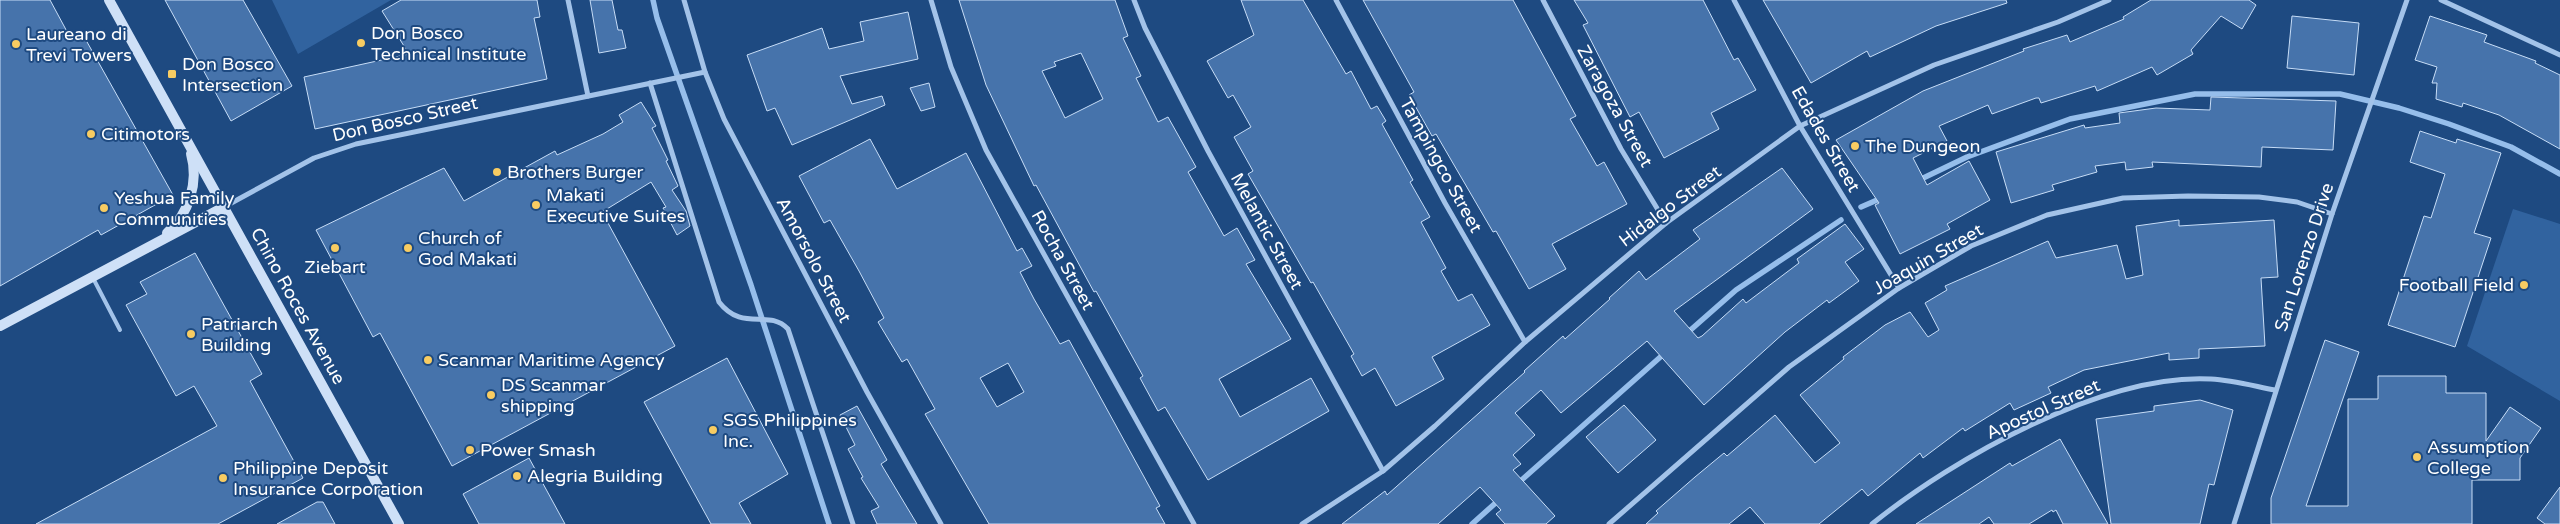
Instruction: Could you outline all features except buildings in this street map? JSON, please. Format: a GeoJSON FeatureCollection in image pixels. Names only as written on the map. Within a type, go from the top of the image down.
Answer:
{"type":"FeatureCollection","features":[{"type":"Feature","properties":{"kind":"main road","name":"Chino Roces Avenue"},"geometry":{"type":"LineString","coordinates":[[109,0],[399,524]]}},
{"type":"Feature","properties":{"kind":"main road"},"geometry":{"type":"LineString","coordinates":[[158,240],[173,228],[184,214],[191,197],[194,179],[193,161],[188,143]]}},
{"type":"Feature","properties":{"kind":"main road","name":"Don Bosco Street"},"geometry":{"type":"LineString","coordinates":[[0,326],[158,240],[224,207]]}},
{"type":"Feature","properties":{"kind":"street"},"geometry":{"type":"LineString","coordinates":[[568,0],[588,96]]}},
{"type":"Feature","properties":{"kind":"street","name":"Amorsolo Street"},"geometry":{"type":"LineString","coordinates":[[684,0],[705,72],[729,127],[867,392],[940,524]]}},
{"type":"Feature","properties":{"kind":"street","name":"Rocha Street"},"geometry":{"type":"LineString","coordinates":[[931,0],[952,67],[986,150],[1194,524]]}},
{"type":"Feature","properties":{"kind":"street","name":"Melantic Street"},"geometry":{"type":"LineString","coordinates":[[1134,0],[1145,28],[1208,151],[1383,471]]}},
{"type":"Feature","properties":{"kind":"street","name":"Tampingco Street"},"geometry":{"type":"LineString","coordinates":[[1336,0],[1436,186],[1525,342]]}},
{"type":"Feature","properties":{"kind":"street","name":"Zaragoza Street"},"geometry":{"type":"LineString","coordinates":[[1543,0],[1621,149],[1666,223]]}},
{"type":"Feature","properties":{"kind":"street","name":"Edades Street"},"geometry":{"type":"LineString","coordinates":[[1734,0],[1800,126],[1899,288]]}},
{"type":"Feature","properties":{"kind":"street","name":"Hidalgo Street"},"geometry":{"type":"LineString","coordinates":[[1302,524],[1383,471],[1435,426],[1525,342],[1666,223],[1800,126],[1934,65],[2058,22],[2110,0]]}},
{"type":"Feature","properties":{"kind":"street","name":"San Lorenzo Drive"},"geometry":{"type":"LineString","coordinates":[[2234,524],[2332,214],[2407,0]]}},
{"type":"Feature","properties":{"kind":"street"},"geometry":{"type":"LineString","coordinates":[[2441,0],[2560,54]]}},
{"type":"Feature","properties":{"kind":"street","name":"Don Bosco Street"},"geometry":{"type":"LineString","coordinates":[[224,207],[314,158],[356,144],[705,72]]}},
{"type":"Feature","properties":{"kind":"street"},"geometry":{"type":"LineString","coordinates":[[650,83],[719,302],[727,312],[740,319],[775,321],[782,324],[788,330],[853,524]]}},
{"type":"Feature","properties":{"kind":"street","name":"Joaquin Street"},"geometry":{"type":"LineString","coordinates":[[1609,524],[1789,366],[1899,288],[1971,246],[2048,214],[2123,198],[2259,197],[2297,202],[2332,214]]}},
{"type":"Feature","properties":{"kind":"street","name":"Apostol Street"},"geometry":{"type":"LineString","coordinates":[[1872,524],[1898,504],[1966,460],[2063,411],[2108,394],[2170,381],[2212,379],[2275,390]]}},
{"type":"Feature","properties":{"kind":"lane"},"geometry":{"type":"LineString","coordinates":[[92,276],[120,330]]}},
{"type":"Feature","properties":{"kind":"shaded area"},"geometry":{"type":"Polygon","coordinates":[[[272,0],[391,0],[298,54],[272,0]]]}},
{"type":"Feature","properties":{"kind":"shaded area","name":"Football Field"},"geometry":{"type":"Polygon","coordinates":[[[2513,209],[2560,224],[2560,401],[2467,346],[2513,209]]]}},
{"type":"Feature","properties":{"kind":"waterway"},"geometry":{"type":"LineString","coordinates":[[653,0],[657,18],[751,285],[829,524]]}},
{"type":"Feature","properties":{"kind":"waterway"},"geometry":{"type":"LineString","coordinates":[[1917,181],[1967,157],[2070,119],[2195,94],[2340,94],[2399,108],[2449,124],[2511,147],[2560,174]]}},
{"type":"Feature","properties":{"kind":"waterway"},"geometry":{"type":"LineString","coordinates":[[1861,207],[1884,197]]}},
{"type":"Feature","properties":{"kind":"waterway"},"geometry":{"type":"LineString","coordinates":[[1686,334],[1736,290],[1841,220]]}},
{"type":"Feature","properties":{"kind":"waterway"},"geometry":{"type":"LineString","coordinates":[[1516,485],[1666,352]]}},
{"type":"Feature","properties":{"kind":"waterway"},"geometry":{"type":"LineString","coordinates":[[1472,524],[1500,499]]}},
{"type":"Feature","properties":{"kind":"place","name":"Don Bosco Technical Institute"},"geometry":{"type":"Point","coordinates":[361,43]}},
{"type":"Feature","properties":{"kind":"place","name":"Laureano di Trevi Towers"},"geometry":{"type":"Point","coordinates":[16,44]}},
{"type":"Feature","properties":{"kind":"place","name":"Don Bosco Intersection"},"geometry":{"type":"Point","coordinates":[172,74]}},
{"type":"Feature","properties":{"kind":"place","name":"Citimotors"},"geometry":{"type":"Point","coordinates":[91,134]}},
{"type":"Feature","properties":{"kind":"place","name":"The Dungeon"},"geometry":{"type":"Point","coordinates":[1855,146]}},
{"type":"Feature","properties":{"kind":"place","name":"Brothers Burger"},"geometry":{"type":"Point","coordinates":[497,172]}},
{"type":"Feature","properties":{"kind":"place","name":"Makati Executive Suites"},"geometry":{"type":"Point","coordinates":[536,205]}},
{"type":"Feature","properties":{"kind":"place","name":"Yeshua Family Communities"},"geometry":{"type":"Point","coordinates":[104,208]}},
{"type":"Feature","properties":{"kind":"place","name":"Ziebart"},"geometry":{"type":"Point","coordinates":[335,248]}},
{"type":"Feature","properties":{"kind":"place","name":"Church of God Makati"},"geometry":{"type":"Point","coordinates":[408,248]}},
{"type":"Feature","properties":{"kind":"place","name":"Football Field"},"geometry":{"type":"Point","coordinates":[2524,285]}},
{"type":"Feature","properties":{"kind":"place","name":"Patriarch Building"},"geometry":{"type":"Point","coordinates":[191,334]}},
{"type":"Feature","properties":{"kind":"place","name":"Scanmar Maritime Agency"},"geometry":{"type":"Point","coordinates":[428,360]}},
{"type":"Feature","properties":{"kind":"place","name":"DS Scanmar shipping"},"geometry":{"type":"Point","coordinates":[491,395]}},
{"type":"Feature","properties":{"kind":"place","name":"SGS Philippines Inc."},"geometry":{"type":"Point","coordinates":[713,430]}},
{"type":"Feature","properties":{"kind":"place","name":"Power Smash"},"geometry":{"type":"Point","coordinates":[470,450]}},
{"type":"Feature","properties":{"kind":"place","name":"Assumption College"},"geometry":{"type":"Point","coordinates":[2417,457]}},
{"type":"Feature","properties":{"kind":"place","name":"Alegria Building"},"geometry":{"type":"Point","coordinates":[517,476]}},
{"type":"Feature","properties":{"kind":"place","name":"Philippine Deposit Insurance Corporation"},"geometry":{"type":"Point","coordinates":[223,478]}}]}
